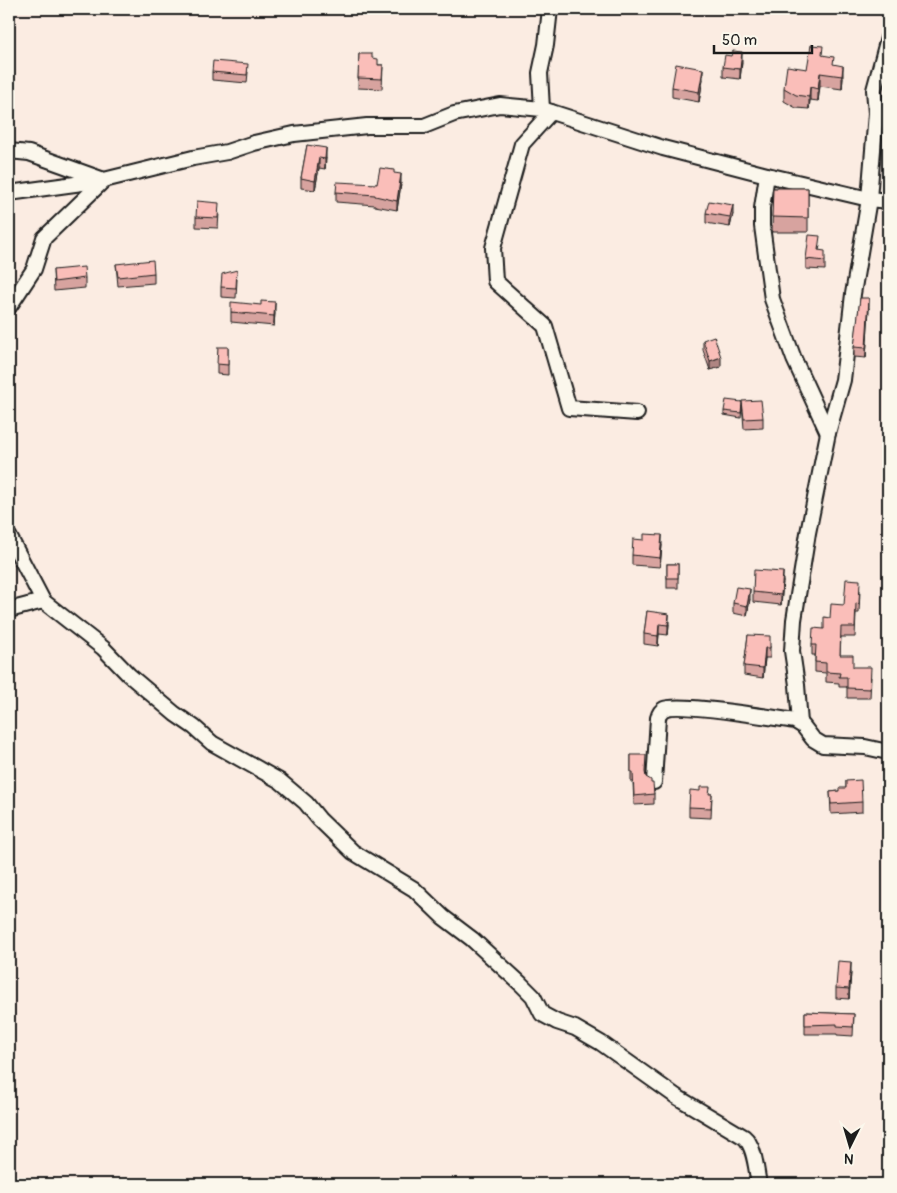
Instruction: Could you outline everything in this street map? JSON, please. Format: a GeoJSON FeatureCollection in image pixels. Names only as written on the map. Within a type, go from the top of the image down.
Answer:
{"type":"FeatureCollection","features":[{"type":"Feature","properties":{"kind":"street"},"geometry":{"type":"LineString","coordinates":[[550,9],[546,45],[540,73],[546,110],[522,144],[493,248],[496,281],[545,326],[569,408],[637,413]]}},
{"type":"Feature","properties":{"kind":"street"},"geometry":{"type":"LineString","coordinates":[[888,38],[874,90],[876,113],[869,199],[853,294],[843,380],[828,433],[808,533],[794,620],[792,652],[800,723],[813,739],[823,746],[865,747],[888,752]]}},
{"type":"Feature","properties":{"kind":"street"},"geometry":{"type":"LineString","coordinates":[[9,193],[104,180],[193,158],[227,152],[254,143],[294,134],[367,126],[424,126],[454,114],[500,105],[546,110],[663,148],[767,176],[869,199],[888,201]]}},
{"type":"Feature","properties":{"kind":"street"},"geometry":{"type":"LineString","coordinates":[[9,151],[29,153],[104,180]]}},
{"type":"Feature","properties":{"kind":"street"},"geometry":{"type":"LineString","coordinates":[[767,176],[762,217],[772,299],[794,359],[828,433]]}},
{"type":"Feature","properties":{"kind":"street"},"geometry":{"type":"LineString","coordinates":[[9,307],[34,269],[44,238],[104,180]]}},
{"type":"Feature","properties":{"kind":"street"},"geometry":{"type":"LineString","coordinates":[[9,536],[43,601],[102,648],[175,714],[212,743],[280,781],[306,803],[319,819],[353,852],[414,889],[443,917],[472,939],[521,984],[533,996],[542,1014],[557,1022],[575,1028],[602,1043],[677,1097],[749,1141],[759,1184]]}},
{"type":"Feature","properties":{"kind":"street"},"geometry":{"type":"LineString","coordinates":[[9,610],[43,601]]}},
{"type":"Feature","properties":{"kind":"street"},"geometry":{"type":"LineString","coordinates":[[654,782],[658,718],[660,712],[665,708],[690,708],[800,723]]}},
{"type":"Feature","properties":{"kind":"building"},"geometry":{"type":"Polygon","coordinates":[[[811,45],[823,46],[822,55],[834,57],[833,64],[843,66],[842,76],[820,73],[818,89],[810,87],[809,97],[796,95],[784,88],[787,66],[807,69],[811,45]]]}},
{"type":"Feature","properties":{"kind":"building"},"geometry":{"type":"Polygon","coordinates":[[[733,51],[742,52],[740,69],[723,67],[725,55],[731,56],[733,51]]]}},
{"type":"Feature","properties":{"kind":"building"},"geometry":{"type":"Polygon","coordinates":[[[359,54],[372,54],[372,58],[378,59],[378,65],[383,65],[382,79],[358,78],[359,54]]]}},
{"type":"Feature","properties":{"kind":"building"},"geometry":{"type":"Polygon","coordinates":[[[213,61],[248,64],[247,75],[212,72],[213,61]]]}},
{"type":"Feature","properties":{"kind":"building"},"geometry":{"type":"Polygon","coordinates":[[[676,64],[703,69],[699,92],[672,87],[676,64]]]}},
{"type":"Feature","properties":{"kind":"building"},"geometry":{"type":"Polygon","coordinates":[[[307,145],[326,148],[325,159],[319,158],[315,181],[301,178],[307,145]]]}},
{"type":"Feature","properties":{"kind":"building"},"geometry":{"type":"Polygon","coordinates":[[[380,168],[394,170],[394,173],[401,174],[397,201],[375,195],[336,192],[337,182],[377,184],[380,168]]]}},
{"type":"Feature","properties":{"kind":"building"},"geometry":{"type":"Polygon","coordinates":[[[773,188],[808,188],[808,218],[772,217],[773,188]]]}},
{"type":"Feature","properties":{"kind":"building"},"geometry":{"type":"Polygon","coordinates":[[[197,201],[219,203],[218,218],[196,217],[197,201]]]}},
{"type":"Feature","properties":{"kind":"building"},"geometry":{"type":"Polygon","coordinates":[[[709,201],[733,205],[730,217],[706,213],[709,201]]]}},
{"type":"Feature","properties":{"kind":"building"},"geometry":{"type":"Polygon","coordinates":[[[809,235],[820,236],[818,250],[825,251],[825,261],[806,259],[809,235]]]}},
{"type":"Feature","properties":{"kind":"building"},"geometry":{"type":"Polygon","coordinates":[[[153,260],[154,273],[118,277],[116,264],[153,260]]]}},
{"type":"Feature","properties":{"kind":"building"},"geometry":{"type":"Polygon","coordinates":[[[84,267],[85,278],[54,282],[53,270],[84,267]]]}},
{"type":"Feature","properties":{"kind":"building"},"geometry":{"type":"Polygon","coordinates":[[[237,270],[236,288],[221,287],[222,274],[237,270]]]}},
{"type":"Feature","properties":{"kind":"building"},"geometry":{"type":"Polygon","coordinates":[[[860,298],[869,298],[866,348],[854,347],[860,298]]]}},
{"type":"Feature","properties":{"kind":"building"},"geometry":{"type":"Polygon","coordinates":[[[261,301],[275,302],[274,316],[231,312],[231,302],[261,305],[261,301]]]}},
{"type":"Feature","properties":{"kind":"building"},"geometry":{"type":"Polygon","coordinates":[[[714,336],[721,357],[710,361],[703,340],[714,336]]]}},
{"type":"Feature","properties":{"kind":"building"},"geometry":{"type":"Polygon","coordinates":[[[218,347],[228,347],[228,365],[217,364],[218,347]]]}},
{"type":"Feature","properties":{"kind":"building"},"geometry":{"type":"Polygon","coordinates":[[[726,400],[742,402],[741,413],[724,411],[726,400]]]}},
{"type":"Feature","properties":{"kind":"building"},"geometry":{"type":"Polygon","coordinates":[[[761,400],[763,418],[744,419],[742,401],[761,400]]]}},
{"type":"Feature","properties":{"kind":"building"},"geometry":{"type":"Polygon","coordinates":[[[644,534],[662,535],[660,558],[632,555],[633,539],[644,540],[644,534]]]}},
{"type":"Feature","properties":{"kind":"building"},"geometry":{"type":"Polygon","coordinates":[[[667,564],[678,564],[678,578],[667,578],[667,564]]]}},
{"type":"Feature","properties":{"kind":"building"},"geometry":{"type":"Polygon","coordinates":[[[754,570],[783,572],[781,595],[753,592],[754,570]]]}},
{"type":"Feature","properties":{"kind":"building"},"geometry":{"type":"Polygon","coordinates":[[[846,579],[860,580],[859,604],[856,603],[855,627],[841,627],[840,655],[853,655],[853,667],[871,667],[870,689],[847,688],[847,677],[839,677],[840,673],[826,672],[826,663],[815,662],[816,645],[812,645],[813,628],[824,629],[824,617],[830,618],[831,604],[844,605],[846,579]]]}},
{"type":"Feature","properties":{"kind":"building"},"geometry":{"type":"Polygon","coordinates":[[[736,587],[750,589],[747,606],[733,603],[736,587]]]}},
{"type":"Feature","properties":{"kind":"building"},"geometry":{"type":"Polygon","coordinates":[[[647,611],[669,614],[668,625],[659,624],[658,636],[644,634],[647,611]]]}},
{"type":"Feature","properties":{"kind":"building"},"geometry":{"type":"Polygon","coordinates":[[[748,635],[770,636],[770,648],[765,648],[763,668],[744,666],[748,635]]]}},
{"type":"Feature","properties":{"kind":"building"},"geometry":{"type":"Polygon","coordinates":[[[631,755],[646,755],[646,777],[653,783],[654,794],[634,796],[631,755]]]}},
{"type":"Feature","properties":{"kind":"building"},"geometry":{"type":"Polygon","coordinates":[[[861,780],[862,802],[831,804],[830,792],[839,791],[839,788],[846,788],[846,781],[861,780]]]}},
{"type":"Feature","properties":{"kind":"building"},"geometry":{"type":"Polygon","coordinates":[[[700,787],[710,787],[709,794],[712,794],[711,808],[689,807],[690,790],[700,791],[700,787]]]}},
{"type":"Feature","properties":{"kind":"building"},"geometry":{"type":"Polygon","coordinates":[[[838,961],[851,962],[849,989],[836,988],[838,961]]]}},
{"type":"Feature","properties":{"kind":"building"},"geometry":{"type":"Polygon","coordinates":[[[805,1012],[854,1014],[853,1027],[837,1026],[837,1024],[805,1025],[805,1012]]]}},
{"type":"Feature","properties":{"kind":"building"},"geometry":{"type":"Polygon","coordinates":[[[820,1180],[832,1184],[818,1184],[820,1180]]]}}]}
